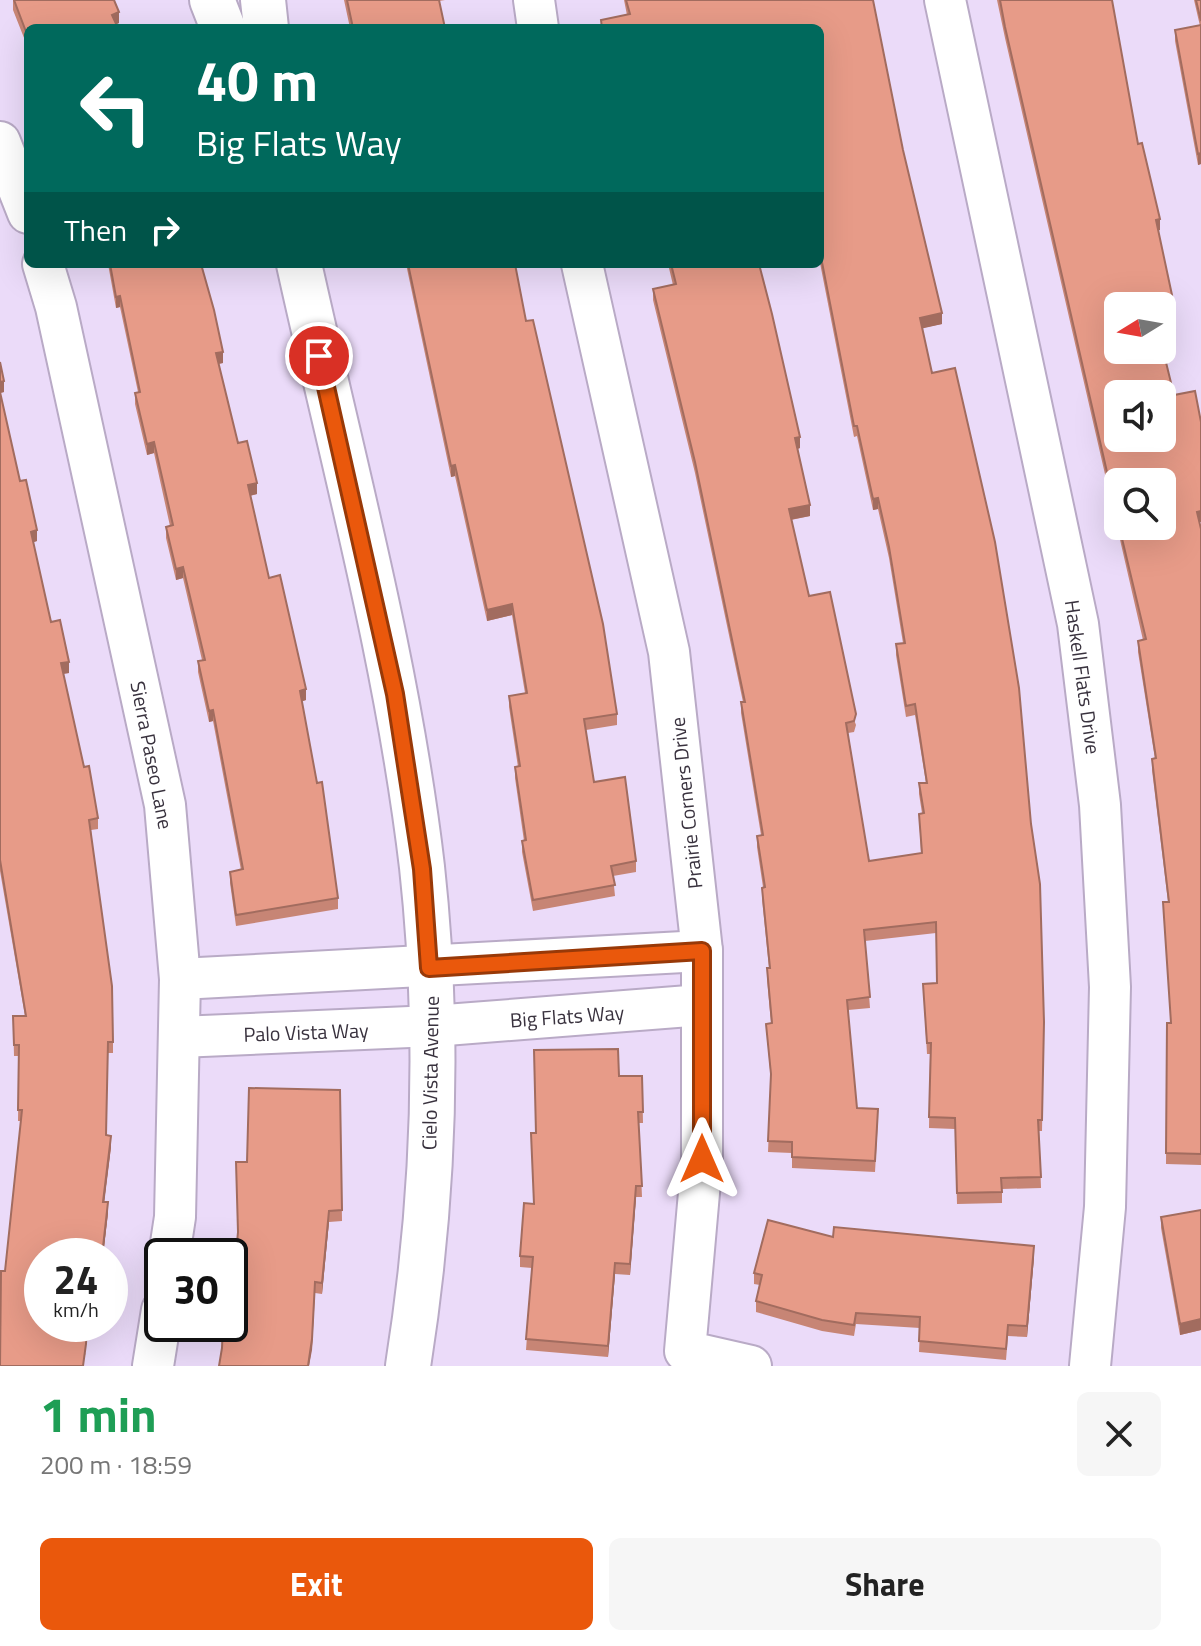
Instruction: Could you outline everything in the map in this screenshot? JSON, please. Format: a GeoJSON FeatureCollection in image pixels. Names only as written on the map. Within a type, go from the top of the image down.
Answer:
{"type":"FeatureCollection","features":[{"type":"Feature","properties":{"kind":"street"},"geometry":{"type":"LineString","coordinates":[[212,0],[221,24]]}},
{"type":"Feature","properties":{"kind":"street"},"geometry":{"type":"LineString","coordinates":[[263,0],[266,24]]}},
{"type":"Feature","properties":{"kind":"street"},"geometry":{"type":"LineString","coordinates":[[534,0],[537,24]]}},
{"type":"Feature","properties":{"kind":"street","name":"Haskell Flats Drive"},"geometry":{"type":"LineString","coordinates":[[945,0],[1078,624],[1100,805],[1110,987],[1105,1207],[1090,1366]]}},
{"type":"Feature","properties":{"kind":"street"},"geometry":{"type":"LineString","coordinates":[[0,142],[24,203]]}},
{"type":"Feature","properties":{"kind":"street","name":"Sierra Paseo Lane"},"geometry":{"type":"LineString","coordinates":[[44,268],[56,307],[165,805],[180,979],[175,1217],[172,1238]]}},
{"type":"Feature","properties":{"kind":"street","name":"Cielo Vista Avenue"},"geometry":{"type":"LineString","coordinates":[[300,268],[395,694],[422,869],[433,1026],[431,1136],[408,1366]]}},
{"type":"Feature","properties":{"kind":"street","name":"Prairie Corners Drive"},"geometry":{"type":"LineString","coordinates":[[583,268],[669,652],[702,951],[702,1159],[685,1351],[751,1366]]}},
{"type":"Feature","properties":{"kind":"street"},"geometry":{"type":"LineString","coordinates":[[180,979],[702,951]]}},
{"type":"Feature","properties":{"kind":"street","name":"Big Flats Way"},"geometry":{"type":"LineString","coordinates":[[433,1026],[702,1005]]}},
{"type":"Feature","properties":{"kind":"street","name":"Palo Vista Way"},"geometry":{"type":"LineString","coordinates":[[179,1037],[433,1026]]}},
{"type":"Feature","properties":{"kind":"street"},"geometry":{"type":"LineString","coordinates":[[153,1366],[157,1342]]}},
{"type":"Feature","properties":{"kind":"building"},"geometry":{"type":"Polygon","coordinates":[[[14,0],[114,0],[119,12],[112,15],[116,24],[24,24],[24,26],[14,0]]]}},
{"type":"Feature","properties":{"kind":"building"},"geometry":{"type":"Polygon","coordinates":[[[347,0],[439,0],[444,24],[352,24],[347,0]]]}},
{"type":"Feature","properties":{"kind":"building"},"geometry":{"type":"Polygon","coordinates":[[[626,0],[873,0],[903,150],[942,313],[920,318],[932,373],[955,368],[995,542],[1019,688],[1031,824],[1040,884],[1044,1022],[1042,1120],[1038,1120],[1041,1177],[1001,1178],[1002,1192],[957,1193],[955,1118],[929,1117],[931,1043],[927,1043],[923,984],[937,983],[936,922],[864,930],[870,997],[847,1000],[857,1108],[878,1109],[875,1161],[792,1157],[792,1142],[768,1141],[771,1074],[766,1024],[772,1023],[762,888],[765,887],[757,836],[763,835],[741,702],[745,702],[695,462],[653,289],[676,284],[672,268],[760,268],[800,437],[795,438],[810,505],[789,509],[809,596],[830,592],[856,714],[854,721],[846,723],[869,861],[922,853],[919,814],[924,813],[919,783],[927,783],[915,704],[906,706],[896,644],[905,643],[889,547],[878,498],[873,499],[857,426],[854,426],[823,268],[824,24],[602,24],[601,20],[630,14],[626,0]]]}},
{"type":"Feature","properties":{"kind":"building"},"geometry":{"type":"Polygon","coordinates":[[[1000,0],[1112,0],[1138,144],[1142,143],[1160,219],[1156,220],[1171,292],[1104,292],[1104,364],[1166,364],[1170,380],[1104,380],[1104,452],[1176,452],[1176,395],[1195,391],[1201,422],[1201,511],[1197,512],[1201,529],[1201,1154],[1166,1153],[1167,1023],[1171,1023],[1163,902],[1169,902],[1152,759],[1156,758],[1138,641],[1146,639],[1122,540],[1176,540],[1176,468],[1106,468],[1000,0]]]}},
{"type":"Feature","properties":{"kind":"building"},"geometry":{"type":"Polygon","coordinates":[[[1196,0],[1201,0],[1201,21],[1196,0]]]}},
{"type":"Feature","properties":{"kind":"building"},"geometry":{"type":"Polygon","coordinates":[[[1201,25],[1201,153],[1198,154],[1175,30],[1201,25]]]}},
{"type":"Feature","properties":{"kind":"building"},"geometry":{"type":"Polygon","coordinates":[[[111,268],[202,268],[223,352],[216,353],[238,443],[247,441],[257,483],[248,485],[269,578],[280,575],[306,689],[300,691],[317,783],[322,782],[338,898],[236,915],[230,872],[243,869],[213,710],[209,711],[198,661],[205,660],[183,567],[176,569],[166,527],[173,525],[154,442],[147,444],[135,393],[140,392],[120,296],[116,297],[111,268]]]}},
{"type":"Feature","properties":{"kind":"building"},"geometry":{"type":"Polygon","coordinates":[[[409,268],[516,268],[526,321],[533,320],[603,624],[617,714],[584,719],[594,782],[625,777],[636,861],[611,866],[615,885],[533,900],[522,841],[526,840],[515,767],[520,766],[509,696],[527,693],[512,604],[487,610],[455,465],[451,466],[409,268]]]}},
{"type":"Feature","properties":{"kind":"building"},"geometry":{"type":"Polygon","coordinates":[[[0,392],[20,481],[26,480],[37,530],[31,532],[51,622],[60,620],[69,662],[61,663],[84,767],[89,766],[98,818],[89,820],[112,986],[113,1042],[108,1042],[106,1135],[111,1136],[103,1202],[108,1202],[104,1238],[24,1238],[24,1342],[86,1342],[83,1366],[0,1366],[1,1271],[5,1271],[22,1110],[18,1110],[19,1045],[14,1045],[13,1016],[26,1016],[0,860],[0,392]]]}},
{"type":"Feature","properties":{"kind":"building"},"geometry":{"type":"Polygon","coordinates":[[[618,1049],[619,1076],[642,1076],[643,1112],[638,1112],[642,1186],[636,1186],[630,1264],[615,1263],[608,1346],[526,1339],[533,1257],[520,1256],[524,1203],[534,1204],[531,1133],[536,1133],[534,1050],[618,1049]]]}},
{"type":"Feature","properties":{"kind":"building"},"geometry":{"type":"Polygon","coordinates":[[[249,1088],[340,1090],[342,1210],[329,1211],[322,1283],[315,1282],[308,1366],[219,1366],[222,1342],[248,1342],[248,1238],[237,1238],[236,1162],[247,1162],[249,1088]]]}},
{"type":"Feature","properties":{"kind":"building"},"geometry":{"type":"Polygon","coordinates":[[[1201,1210],[1201,1319],[1180,1324],[1161,1217],[1201,1210]]]}},
{"type":"Feature","properties":{"kind":"building"},"geometry":{"type":"Polygon","coordinates":[[[768,1220],[833,1237],[834,1227],[1034,1246],[1027,1326],[1008,1325],[1006,1349],[919,1341],[920,1317],[856,1313],[854,1325],[822,1320],[756,1301],[762,1275],[754,1273],[768,1220]]]}},
{"type":"Feature","properties":{"kind":"route"},"geometry":{"type":"LineString","coordinates":[[319,356],[395,694],[422,869],[429,968],[702,951],[702,1159]]}}]}
